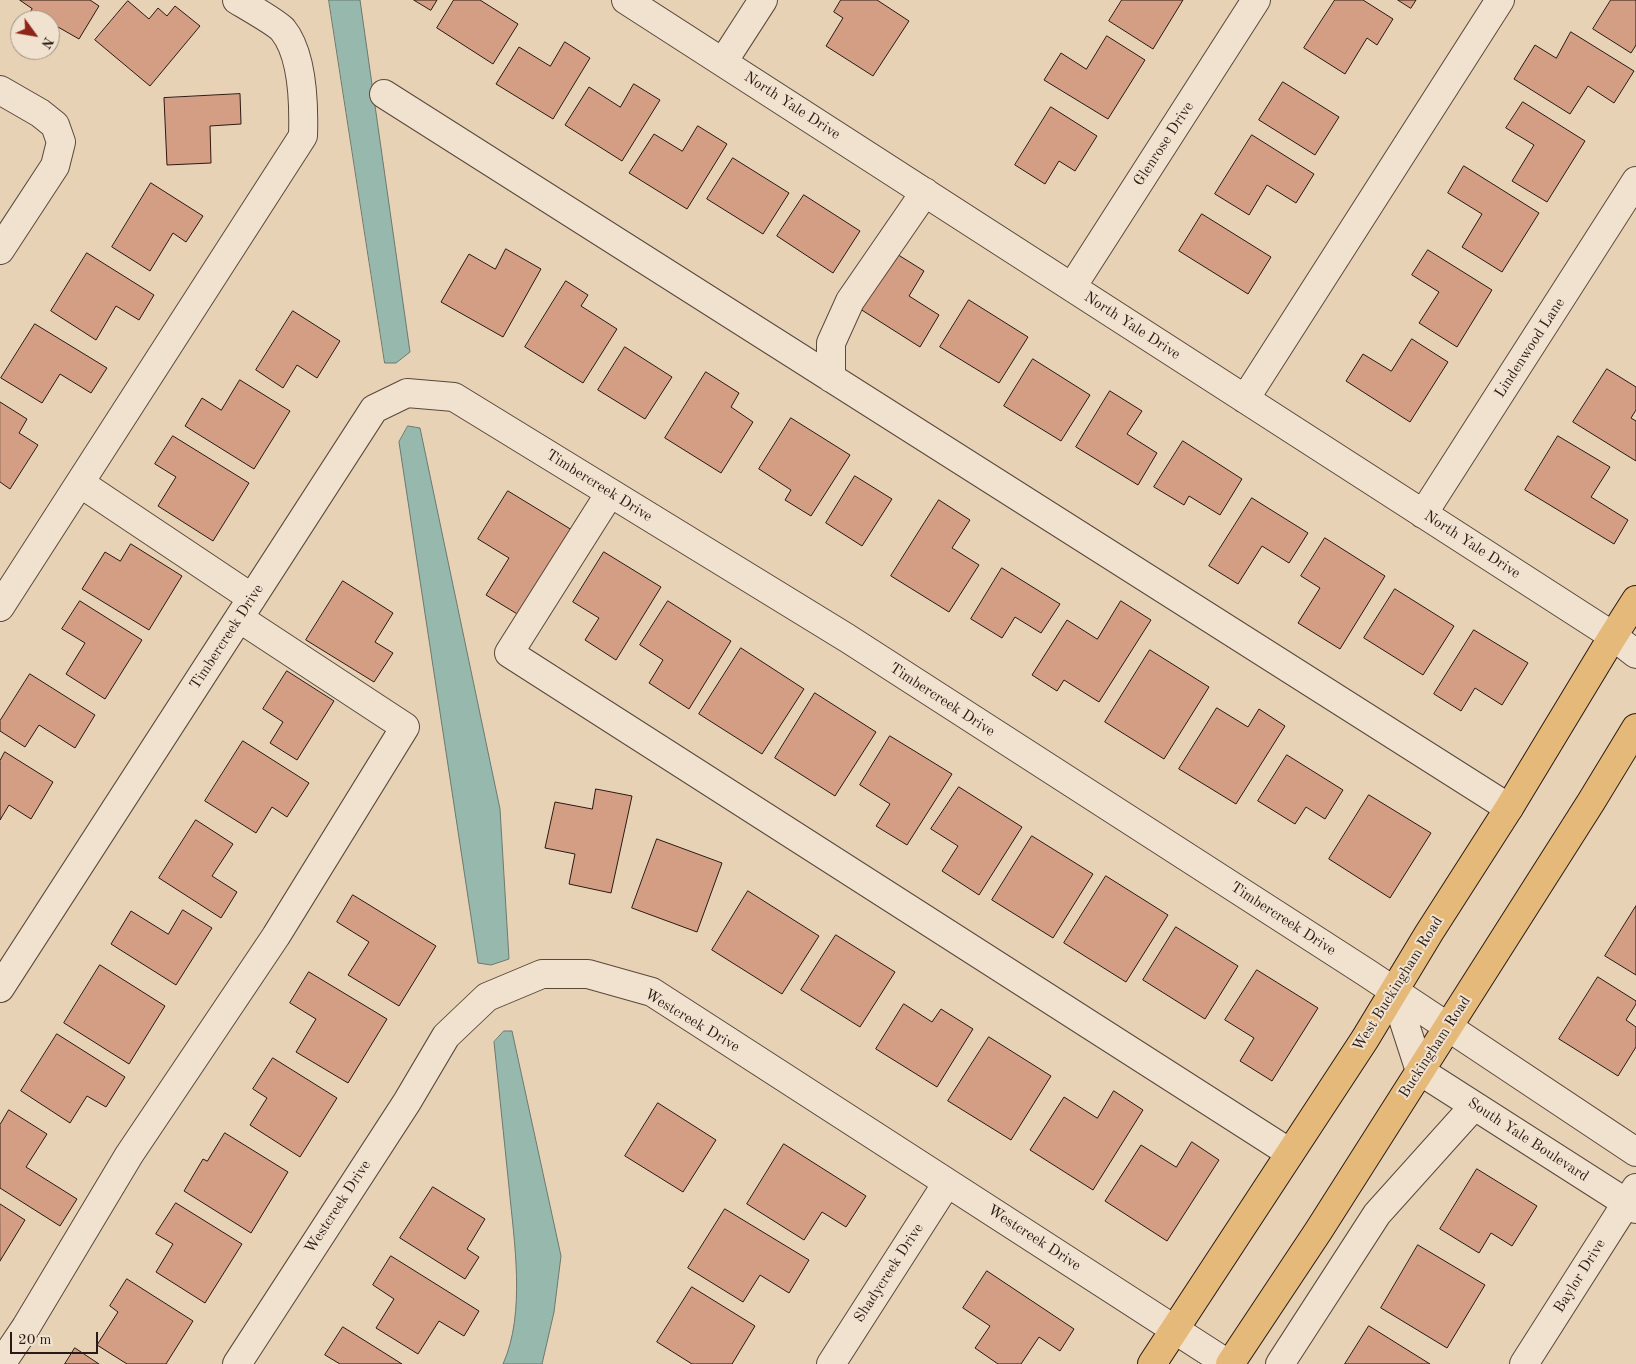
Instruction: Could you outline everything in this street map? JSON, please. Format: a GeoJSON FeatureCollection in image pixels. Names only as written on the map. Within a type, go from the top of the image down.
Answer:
{"type":"FeatureCollection","features":[{"type":"Feature","properties":{"kind":"main road","name":"West Buckingham Road"},"geometry":{"type":"LineString","coordinates":[[1152,1364],[1290,1153],[1510,808],[1636,600]]}},
{"type":"Feature","properties":{"kind":"main road","name":"Buckingham Road"},"geometry":{"type":"LineString","coordinates":[[1229,1364],[1319,1230],[1586,810],[1636,728]]}},
{"type":"Feature","properties":{"kind":"street"},"geometry":{"type":"LineString","coordinates":[[0,607],[303,136],[304,104],[294,49],[282,29],[237,0]]}},
{"type":"Feature","properties":{"kind":"street","name":"North Yale Drive"},"geometry":{"type":"LineString","coordinates":[[626,0],[1613,636],[1636,654]]}},
{"type":"Feature","properties":{"kind":"street"},"geometry":{"type":"LineString","coordinates":[[723,62],[763,0]]}},
{"type":"Feature","properties":{"kind":"street","name":"Glenrose Drive"},"geometry":{"type":"LineString","coordinates":[[1072,287],[1256,0]]}},
{"type":"Feature","properties":{"kind":"street"},"geometry":{"type":"LineString","coordinates":[[1245,399],[1500,0]]}},
{"type":"Feature","properties":{"kind":"street"},"geometry":{"type":"LineString","coordinates":[[0,90],[40,113],[55,125],[61,142],[55,166],[0,250]]}},
{"type":"Feature","properties":{"kind":"street"},"geometry":{"type":"LineString","coordinates":[[384,94],[1510,808]]}},
{"type":"Feature","properties":{"kind":"street","name":"Lindenwood Lane"},"geometry":{"type":"LineString","coordinates":[[1423,514],[1636,181]]}},
{"type":"Feature","properties":{"kind":"street"},"geometry":{"type":"LineString","coordinates":[[831,378],[831,343],[850,301],[925,192]]}},
{"type":"Feature","properties":{"kind":"street","name":"Timbercreek Drive"},"geometry":{"type":"LineString","coordinates":[[0,988],[374,409],[407,393],[454,397],[847,638],[1448,1026]]}},
{"type":"Feature","properties":{"kind":"street"},"geometry":{"type":"LineString","coordinates":[[1,1364],[26,1327],[129,1154],[276,936],[405,727],[80,483]]}},
{"type":"Feature","properties":{"kind":"street"},"geometry":{"type":"LineString","coordinates":[[610,493],[509,653],[1290,1153]]}},
{"type":"Feature","properties":{"kind":"street","name":"Westcreek Drive"},"geometry":{"type":"LineString","coordinates":[[237,1364],[401,1110],[446,1036],[487,997],[542,974],[588,974],[652,992],[1229,1364]]}},
{"type":"Feature","properties":{"kind":"street"},"geometry":{"type":"LineString","coordinates":[[1394,991],[1420,1071]]}},
{"type":"Feature","properties":{"kind":"street"},"geometry":{"type":"LineString","coordinates":[[1448,1026],[1636,1152]]}},
{"type":"Feature","properties":{"kind":"street","name":"South Yale Boulevard"},"geometry":{"type":"LineString","coordinates":[[1420,1071],[1474,1106],[1633,1200]]}},
{"type":"Feature","properties":{"kind":"street"},"geometry":{"type":"LineString","coordinates":[[1280,1364],[1377,1214],[1474,1106]]}},
{"type":"Feature","properties":{"kind":"street","name":"Shadycreek Drive"},"geometry":{"type":"LineString","coordinates":[[831,1364],[947,1182]]}},
{"type":"Feature","properties":{"kind":"street","name":"Baylor Drive"},"geometry":{"type":"LineString","coordinates":[[1524,1364],[1633,1200]]}},
{"type":"Feature","properties":{"kind":"water"},"geometry":{"type":"Polygon","coordinates":[[[329,0],[360,0],[410,352],[396,363],[385,363],[329,0]]]}},
{"type":"Feature","properties":{"kind":"water"},"geometry":{"type":"Polygon","coordinates":[[[408,426],[420,428],[500,809],[509,959],[491,965],[478,963],[399,442],[408,426]]]}},
{"type":"Feature","properties":{"kind":"water"},"geometry":{"type":"Polygon","coordinates":[[[504,1031],[512,1031],[561,1256],[554,1312],[542,1364],[503,1364],[510,1344],[516,1300],[515,1253],[494,1042],[504,1031]]]}},
{"type":"Feature","properties":{"kind":"building"},"geometry":{"type":"Polygon","coordinates":[[[20,0],[90,0],[99,6],[79,39],[60,28],[60,10],[32,9],[20,0]]]}},
{"type":"Feature","properties":{"kind":"building"},"geometry":{"type":"Polygon","coordinates":[[[414,0],[437,0],[431,10],[414,0]]]}},
{"type":"Feature","properties":{"kind":"building"},"geometry":{"type":"Polygon","coordinates":[[[454,0],[480,0],[518,24],[493,64],[437,28],[454,0]]]}},
{"type":"Feature","properties":{"kind":"building"},"geometry":{"type":"Polygon","coordinates":[[[841,0],[877,0],[909,21],[873,76],[826,46],[843,18],[834,12],[841,0]]]}},
{"type":"Feature","properties":{"kind":"building"},"geometry":{"type":"Polygon","coordinates":[[[1122,0],[1183,0],[1153,49],[1109,21],[1122,0]]]}},
{"type":"Feature","properties":{"kind":"building"},"geometry":{"type":"Polygon","coordinates":[[[1335,0],[1363,0],[1393,19],[1377,45],[1367,38],[1345,74],[1304,48],[1335,0]]]}},
{"type":"Feature","properties":{"kind":"building"},"geometry":{"type":"Polygon","coordinates":[[[1398,0],[1416,0],[1411,8],[1398,0]]]}},
{"type":"Feature","properties":{"kind":"building"},"geometry":{"type":"Polygon","coordinates":[[[1611,0],[1636,0],[1636,45],[1631,53],[1593,29],[1611,0]]]}},
{"type":"Feature","properties":{"kind":"building"},"geometry":{"type":"Polygon","coordinates":[[[128,1],[149,19],[158,8],[167,16],[175,6],[200,26],[150,86],[95,40],[128,1]]]}},
{"type":"Feature","properties":{"kind":"building"},"geometry":{"type":"Polygon","coordinates":[[[1571,32],[1634,71],[1614,103],[1588,86],[1570,114],[1514,79],[1535,45],[1556,58],[1571,32]]]}},
{"type":"Feature","properties":{"kind":"building"},"geometry":{"type":"Polygon","coordinates":[[[1107,36],[1145,60],[1108,119],[1044,80],[1061,53],[1086,69],[1107,36]]]}},
{"type":"Feature","properties":{"kind":"building"},"geometry":{"type":"Polygon","coordinates":[[[565,42],[590,58],[553,119],[496,84],[519,47],[550,66],[565,42]]]}},
{"type":"Feature","properties":{"kind":"building"},"geometry":{"type":"Polygon","coordinates":[[[1283,82],[1339,117],[1315,155],[1259,120],[1283,82]]]}},
{"type":"Feature","properties":{"kind":"building"},"geometry":{"type":"Polygon","coordinates":[[[634,84],[660,100],[622,161],[565,125],[589,87],[620,107],[634,84]]]}},
{"type":"Feature","properties":{"kind":"building"},"geometry":{"type":"Polygon","coordinates":[[[240,94],[241,124],[210,126],[211,163],[167,165],[164,98],[240,94]]]}},
{"type":"Feature","properties":{"kind":"building"},"geometry":{"type":"Polygon","coordinates":[[[1523,102],[1585,141],[1547,202],[1512,181],[1534,145],[1506,128],[1523,102]]]}},
{"type":"Feature","properties":{"kind":"building"},"geometry":{"type":"Polygon","coordinates":[[[1051,107],[1097,136],[1075,171],[1059,161],[1045,184],[1015,165],[1051,107]]]}},
{"type":"Feature","properties":{"kind":"building"},"geometry":{"type":"Polygon","coordinates":[[[698,126],[727,144],[687,209],[629,173],[654,134],[682,151],[698,126]]]}},
{"type":"Feature","properties":{"kind":"building"},"geometry":{"type":"Polygon","coordinates":[[[1252,135],[1314,174],[1296,203],[1267,185],[1249,215],[1215,194],[1252,135]]]}},
{"type":"Feature","properties":{"kind":"building"},"geometry":{"type":"Polygon","coordinates":[[[733,158],[789,193],[763,234],[707,199],[733,158]]]}},
{"type":"Feature","properties":{"kind":"building"},"geometry":{"type":"Polygon","coordinates":[[[1464,166],[1539,213],[1502,272],[1462,247],[1482,214],[1448,193],[1464,166]]]}},
{"type":"Feature","properties":{"kind":"building"},"geometry":{"type":"Polygon","coordinates":[[[151,183],[203,216],[186,242],[173,233],[150,271],[112,247],[151,183]]]}},
{"type":"Feature","properties":{"kind":"building"},"geometry":{"type":"Polygon","coordinates":[[[804,195],[860,231],[833,273],[777,236],[804,195]]]}},
{"type":"Feature","properties":{"kind":"building"},"geometry":{"type":"Polygon","coordinates":[[[1202,214],[1271,257],[1248,294],[1179,251],[1202,214]]]}},
{"type":"Feature","properties":{"kind":"building"},"geometry":{"type":"Polygon","coordinates":[[[506,249],[541,269],[503,337],[441,302],[469,254],[495,269],[506,249]]]}},
{"type":"Feature","properties":{"kind":"building"},"geometry":{"type":"Polygon","coordinates":[[[1428,250],[1492,290],[1457,347],[1419,323],[1439,292],[1412,275],[1428,250]]]}},
{"type":"Feature","properties":{"kind":"building"},"geometry":{"type":"Polygon","coordinates":[[[892,251],[924,271],[909,296],[939,315],[920,347],[857,307],[892,251]]]}},
{"type":"Feature","properties":{"kind":"building"},"geometry":{"type":"Polygon","coordinates":[[[87,253],[154,295],[139,320],[116,306],[96,340],[51,311],[87,253]]]}},
{"type":"Feature","properties":{"kind":"building"},"geometry":{"type":"Polygon","coordinates":[[[566,281],[588,295],[581,306],[617,329],[583,383],[525,347],[566,281]]]}},
{"type":"Feature","properties":{"kind":"building"},"geometry":{"type":"Polygon","coordinates":[[[969,300],[1028,337],[999,383],[940,347],[969,300]]]}},
{"type":"Feature","properties":{"kind":"building"},"geometry":{"type":"Polygon","coordinates":[[[293,311],[340,341],[317,378],[297,365],[283,388],[256,370],[293,311]]]}},
{"type":"Feature","properties":{"kind":"building"},"geometry":{"type":"Polygon","coordinates":[[[35,324],[107,368],[91,393],[60,374],[42,403],[1,378],[35,324]]]}},
{"type":"Feature","properties":{"kind":"building"},"geometry":{"type":"Polygon","coordinates":[[[1412,339],[1448,362],[1410,422],[1346,381],[1363,354],[1391,371],[1412,339]]]}},
{"type":"Feature","properties":{"kind":"building"},"geometry":{"type":"Polygon","coordinates":[[[625,347],[672,377],[645,419],[598,390],[625,347]]]}},
{"type":"Feature","properties":{"kind":"building"},"geometry":{"type":"Polygon","coordinates":[[[1033,359],[1090,395],[1061,441],[1004,406],[1033,359]]]}},
{"type":"Feature","properties":{"kind":"building"},"geometry":{"type":"Polygon","coordinates":[[[1607,369],[1636,387],[1636,410],[1631,418],[1636,421],[1636,461],[1573,422],[1607,369]]]}},
{"type":"Feature","properties":{"kind":"building"},"geometry":{"type":"Polygon","coordinates":[[[706,372],[739,393],[731,407],[753,422],[721,473],[665,438],[706,372]]]}},
{"type":"Feature","properties":{"kind":"building"},"geometry":{"type":"Polygon","coordinates":[[[240,380],[290,411],[254,469],[185,426],[202,398],[221,410],[240,380]]]}},
{"type":"Feature","properties":{"kind":"building"},"geometry":{"type":"Polygon","coordinates":[[[1110,391],[1142,411],[1127,434],[1157,453],[1138,485],[1076,447],[1110,391]]]}},
{"type":"Feature","properties":{"kind":"building"},"geometry":{"type":"Polygon","coordinates":[[[0,402],[27,419],[19,433],[38,445],[10,489],[0,482],[0,402]]]}},
{"type":"Feature","properties":{"kind":"building"},"geometry":{"type":"Polygon","coordinates":[[[791,418],[850,455],[811,516],[785,500],[791,490],[759,469],[791,418]]]}},
{"type":"Feature","properties":{"kind":"building"},"geometry":{"type":"Polygon","coordinates":[[[173,436],[249,483],[213,541],[158,506],[176,477],[155,464],[173,436]]]}},
{"type":"Feature","properties":{"kind":"building"},"geometry":{"type":"Polygon","coordinates":[[[1558,436],[1610,467],[1591,497],[1628,520],[1614,544],[1525,490],[1558,436]]]}},
{"type":"Feature","properties":{"kind":"building"},"geometry":{"type":"Polygon","coordinates":[[[1183,441],[1242,479],[1220,515],[1189,496],[1184,505],[1154,487],[1183,441]]]}},
{"type":"Feature","properties":{"kind":"building"},"geometry":{"type":"Polygon","coordinates":[[[855,476],[892,499],[862,546],[826,523],[855,476]]]}},
{"type":"Feature","properties":{"kind":"building"},"geometry":{"type":"Polygon","coordinates":[[[508,491],[572,530],[519,615],[486,595],[509,558],[478,539],[508,491]]]}},
{"type":"Feature","properties":{"kind":"building"},"geometry":{"type":"Polygon","coordinates":[[[1252,498],[1308,533],[1289,563],[1262,546],[1238,584],[1209,566],[1252,498]]]}},
{"type":"Feature","properties":{"kind":"building"},"geometry":{"type":"Polygon","coordinates":[[[939,500],[970,520],[952,548],[979,565],[949,612],[891,576],[939,500]]]}},
{"type":"Feature","properties":{"kind":"building"},"geometry":{"type":"Polygon","coordinates":[[[1325,538],[1385,576],[1340,649],[1298,623],[1320,588],[1301,576],[1325,538]]]}},
{"type":"Feature","properties":{"kind":"building"},"geometry":{"type":"Polygon","coordinates":[[[131,544],[182,576],[149,630],[82,589],[105,552],[120,561],[131,544]]]}},
{"type":"Feature","properties":{"kind":"building"},"geometry":{"type":"Polygon","coordinates":[[[604,552],[661,587],[616,660],[585,640],[599,618],[573,602],[604,552]]]}},
{"type":"Feature","properties":{"kind":"building"},"geometry":{"type":"Polygon","coordinates":[[[1002,568],[1060,604],[1041,633],[1015,617],[1002,638],[971,619],[1002,568]]]}},
{"type":"Feature","properties":{"kind":"building"},"geometry":{"type":"Polygon","coordinates":[[[343,581],[393,613],[375,642],[393,653],[374,682],[306,640],[343,581]]]}},
{"type":"Feature","properties":{"kind":"building"},"geometry":{"type":"Polygon","coordinates":[[[1395,589],[1454,626],[1423,675],[1364,638],[1395,589]]]}},
{"type":"Feature","properties":{"kind":"building"},"geometry":{"type":"Polygon","coordinates":[[[80,601],[142,640],[105,699],[66,674],[85,643],[62,629],[80,601]]]}},
{"type":"Feature","properties":{"kind":"building"},"geometry":{"type":"Polygon","coordinates":[[[668,601],[731,641],[689,709],[649,683],[663,660],[640,645],[668,601]]]}},
{"type":"Feature","properties":{"kind":"building"},"geometry":{"type":"Polygon","coordinates":[[[1121,601],[1151,620],[1099,702],[1064,680],[1057,691],[1032,675],[1067,620],[1097,639],[1121,601]]]}},
{"type":"Feature","properties":{"kind":"building"},"geometry":{"type":"Polygon","coordinates":[[[1474,630],[1528,663],[1502,705],[1475,688],[1461,711],[1434,694],[1474,630]]]}},
{"type":"Feature","properties":{"kind":"building"},"geometry":{"type":"Polygon","coordinates":[[[741,648],[804,689],[762,754],[699,714],[741,648]]]}},
{"type":"Feature","properties":{"kind":"building"},"geometry":{"type":"Polygon","coordinates":[[[1150,650],[1209,687],[1164,759],[1105,722],[1150,650]]]}},
{"type":"Feature","properties":{"kind":"building"},"geometry":{"type":"Polygon","coordinates":[[[287,671],[334,701],[297,760],[270,743],[283,722],[263,709],[287,671]]]}},
{"type":"Feature","properties":{"kind":"building"},"geometry":{"type":"Polygon","coordinates":[[[30,674],[95,715],[75,748],[39,725],[25,747],[0,731],[0,721],[30,674]]]}},
{"type":"Feature","properties":{"kind":"building"},"geometry":{"type":"Polygon","coordinates":[[[815,693],[876,732],[835,796],[775,758],[815,693]]]}},
{"type":"Feature","properties":{"kind":"building"},"geometry":{"type":"Polygon","coordinates":[[[1217,708],[1248,727],[1259,709],[1285,726],[1236,804],[1179,769],[1217,708]]]}},
{"type":"Feature","properties":{"kind":"building"},"geometry":{"type":"Polygon","coordinates":[[[890,736],[952,774],[907,845],[876,826],[890,804],[860,785],[890,736]]]}},
{"type":"Feature","properties":{"kind":"building"},"geometry":{"type":"Polygon","coordinates":[[[243,741],[309,783],[287,817],[272,807],[256,833],[205,801],[243,741]]]}},
{"type":"Feature","properties":{"kind":"building"},"geometry":{"type":"Polygon","coordinates":[[[5,752],[53,782],[31,819],[9,805],[0,820],[0,761],[5,752]]]}},
{"type":"Feature","properties":{"kind":"building"},"geometry":{"type":"Polygon","coordinates":[[[1287,755],[1343,790],[1325,819],[1306,807],[1295,824],[1258,801],[1287,755]]]}},
{"type":"Feature","properties":{"kind":"building"},"geometry":{"type":"Polygon","coordinates":[[[959,787],[1022,827],[979,895],[942,871],[958,846],[931,829],[959,787]]]}},
{"type":"Feature","properties":{"kind":"building"},"geometry":{"type":"Polygon","coordinates":[[[596,789],[632,796],[611,893],[569,884],[575,854],[545,848],[555,802],[592,809],[596,789]]]}},
{"type":"Feature","properties":{"kind":"building"},"geometry":{"type":"Polygon","coordinates":[[[1369,795],[1431,833],[1390,898],[1329,859],[1369,795]]]}},
{"type":"Feature","properties":{"kind":"building"},"geometry":{"type":"Polygon","coordinates":[[[196,820],[233,844],[212,876],[237,892],[221,918],[159,878],[196,820]]]}},
{"type":"Feature","properties":{"kind":"building"},"geometry":{"type":"Polygon","coordinates":[[[1032,836],[1093,874],[1053,938],[992,900],[1032,836]]]}},
{"type":"Feature","properties":{"kind":"building"},"geometry":{"type":"Polygon","coordinates":[[[657,839],[722,863],[697,932],[632,908],[657,839]]]}},
{"type":"Feature","properties":{"kind":"building"},"geometry":{"type":"Polygon","coordinates":[[[1106,876],[1168,915],[1126,982],[1064,943],[1106,876]]]}},
{"type":"Feature","properties":{"kind":"building"},"geometry":{"type":"Polygon","coordinates":[[[748,891],[819,936],[782,994],[712,950],[748,891]]]}},
{"type":"Feature","properties":{"kind":"building"},"geometry":{"type":"Polygon","coordinates":[[[353,895],[436,946],[399,1006],[348,975],[369,942],[337,922],[353,895]]]}},
{"type":"Feature","properties":{"kind":"building"},"geometry":{"type":"Polygon","coordinates":[[[1636,906],[1636,975],[1605,956],[1636,906]]]}},
{"type":"Feature","properties":{"kind":"building"},"geometry":{"type":"Polygon","coordinates":[[[183,910],[212,928],[176,985],[111,944],[131,911],[168,934],[183,910]]]}},
{"type":"Feature","properties":{"kind":"building"},"geometry":{"type":"Polygon","coordinates":[[[1176,927],[1238,966],[1205,1019],[1143,980],[1176,927]]]}},
{"type":"Feature","properties":{"kind":"building"},"geometry":{"type":"Polygon","coordinates":[[[836,935],[895,972],[860,1027],[801,990],[836,935]]]}},
{"type":"Feature","properties":{"kind":"building"},"geometry":{"type":"Polygon","coordinates":[[[100,965],[165,1006],[129,1064],[64,1023],[100,965]]]}},
{"type":"Feature","properties":{"kind":"building"},"geometry":{"type":"Polygon","coordinates":[[[1257,970],[1318,1008],[1272,1081],[1240,1061],[1254,1038],[1225,1020],[1257,970]]]}},
{"type":"Feature","properties":{"kind":"building"},"geometry":{"type":"Polygon","coordinates":[[[309,972],[387,1019],[348,1083],[296,1052],[316,1019],[290,1003],[309,972]]]}},
{"type":"Feature","properties":{"kind":"building"},"geometry":{"type":"Polygon","coordinates":[[[1598,977],[1636,1001],[1626,1020],[1636,1027],[1636,1047],[1618,1076],[1559,1039],[1598,977]]]}},
{"type":"Feature","properties":{"kind":"building"},"geometry":{"type":"Polygon","coordinates":[[[904,1004],[932,1022],[941,1009],[973,1029],[937,1087],[876,1049],[904,1004]]]}},
{"type":"Feature","properties":{"kind":"building"},"geometry":{"type":"Polygon","coordinates":[[[57,1034],[125,1077],[106,1107],[87,1096],[70,1123],[21,1091],[57,1034]]]}},
{"type":"Feature","properties":{"kind":"building"},"geometry":{"type":"Polygon","coordinates":[[[989,1037],[1051,1076],[1011,1140],[948,1101],[989,1037]]]}},
{"type":"Feature","properties":{"kind":"building"},"geometry":{"type":"Polygon","coordinates":[[[273,1058],[337,1098],[300,1157],[250,1125],[267,1098],[253,1089],[273,1058]]]}},
{"type":"Feature","properties":{"kind":"building"},"geometry":{"type":"Polygon","coordinates":[[[1114,1091],[1143,1110],[1093,1190],[1030,1150],[1064,1097],[1097,1118],[1114,1091]]]}},
{"type":"Feature","properties":{"kind":"building"},"geometry":{"type":"Polygon","coordinates":[[[658,1103],[716,1140],[683,1192],[625,1156],[658,1103]]]}},
{"type":"Feature","properties":{"kind":"building"},"geometry":{"type":"Polygon","coordinates":[[[9,1110],[47,1134],[26,1167],[77,1199],[60,1226],[0,1188],[0,1125],[9,1110]]]}},
{"type":"Feature","properties":{"kind":"building"},"geometry":{"type":"Polygon","coordinates":[[[225,1133],[288,1172],[251,1233],[184,1191],[203,1159],[207,1161],[225,1133]]]}},
{"type":"Feature","properties":{"kind":"building"},"geometry":{"type":"Polygon","coordinates":[[[1192,1142],[1219,1160],[1167,1241],[1105,1201],[1141,1145],[1176,1167],[1192,1142]]]}},
{"type":"Feature","properties":{"kind":"building"},"geometry":{"type":"Polygon","coordinates":[[[784,1144],[866,1196],[846,1227],[822,1212],[804,1240],[747,1204],[784,1144]]]}},
{"type":"Feature","properties":{"kind":"building"},"geometry":{"type":"Polygon","coordinates":[[[1477,1169],[1537,1206],[1512,1246],[1491,1233],[1479,1253],[1440,1229],[1477,1169]]]}},
{"type":"Feature","properties":{"kind":"building"},"geometry":{"type":"Polygon","coordinates":[[[433,1187],[485,1219],[467,1249],[479,1257],[465,1279],[400,1238],[433,1187]]]}},
{"type":"Feature","properties":{"kind":"building"},"geometry":{"type":"Polygon","coordinates":[[[176,1203],[242,1244],[205,1303],[156,1272],[173,1244],[156,1234],[176,1203]]]}},
{"type":"Feature","properties":{"kind":"building"},"geometry":{"type":"Polygon","coordinates":[[[0,1204],[25,1220],[0,1261],[0,1204]]]}},
{"type":"Feature","properties":{"kind":"building"},"geometry":{"type":"Polygon","coordinates":[[[725,1209],[809,1260],[789,1293],[760,1275],[743,1302],[688,1268],[725,1209]]]}},
{"type":"Feature","properties":{"kind":"building"},"geometry":{"type":"Polygon","coordinates":[[[1418,1245],[1485,1285],[1447,1348],[1381,1308],[1418,1245]]]}},
{"type":"Feature","properties":{"kind":"building"},"geometry":{"type":"Polygon","coordinates":[[[391,1256],[479,1311],[464,1336],[439,1321],[418,1354],[376,1328],[394,1299],[373,1285],[391,1256]]]}},
{"type":"Feature","properties":{"kind":"building"},"geometry":{"type":"Polygon","coordinates":[[[987,1271],[1074,1329],[1060,1351],[1039,1337],[1021,1364],[998,1364],[975,1348],[990,1326],[963,1308],[987,1271]]]}},
{"type":"Feature","properties":{"kind":"building"},"geometry":{"type":"Polygon","coordinates":[[[127,1279],[193,1321],[166,1364],[127,1364],[97,1345],[118,1312],[110,1306],[127,1279]]]}},
{"type":"Feature","properties":{"kind":"building"},"geometry":{"type":"Polygon","coordinates":[[[692,1287],[755,1326],[732,1364],[692,1364],[657,1342],[692,1287]]]}},
{"type":"Feature","properties":{"kind":"building"},"geometry":{"type":"Polygon","coordinates":[[[1369,1326],[1430,1364],[1345,1364],[1369,1326]]]}},
{"type":"Feature","properties":{"kind":"building"},"geometry":{"type":"Polygon","coordinates":[[[343,1327],[402,1364],[340,1364],[325,1355],[343,1327]]]}},
{"type":"Feature","properties":{"kind":"building"},"geometry":{"type":"Polygon","coordinates":[[[75,1348],[99,1364],[65,1364],[75,1348]]]}}]}
